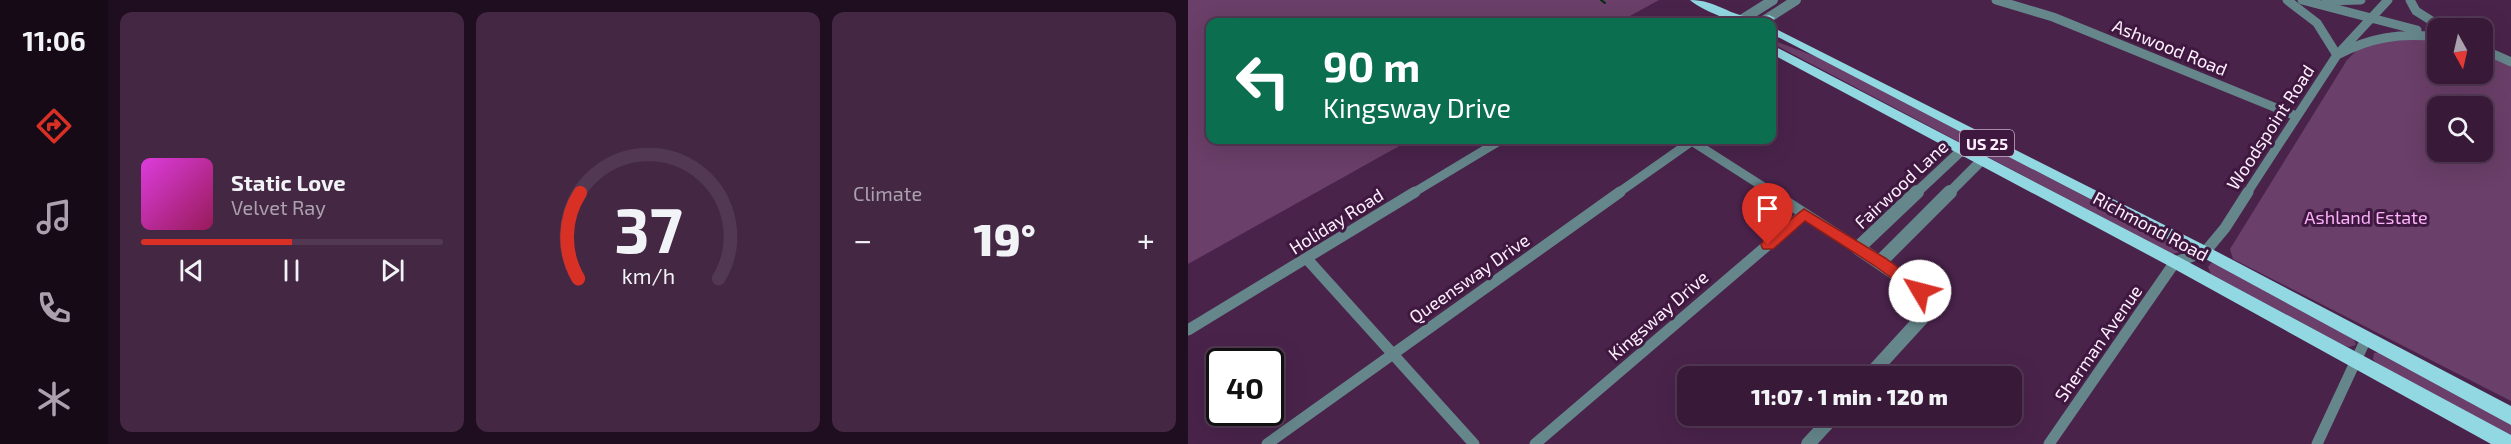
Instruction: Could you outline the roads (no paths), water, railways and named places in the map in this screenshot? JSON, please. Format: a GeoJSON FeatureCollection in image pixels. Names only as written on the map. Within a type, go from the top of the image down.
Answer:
{"type":"FeatureCollection","features":[{"type":"Feature","properties":{"kind":"main road"},"geometry":{"type":"LineString","coordinates":[[1713,0],[1743,18]]}},
{"type":"Feature","properties":{"kind":"main road"},"geometry":{"type":"LineString","coordinates":[[1690,1],[1739,18]]}},
{"type":"Feature","properties":{"kind":"main road"},"geometry":{"type":"LineString","coordinates":[[1690,1],[1716,18]]}},
{"type":"Feature","properties":{"kind":"main road","name":"Richmond Road"},"geometry":{"type":"LineString","coordinates":[[1776,29],[1815,52],[1985,142],[2205,252],[2511,416]]}},
{"type":"Feature","properties":{"kind":"main road"},"geometry":{"type":"LineString","coordinates":[[1776,40],[1815,52]]}},
{"type":"Feature","properties":{"kind":"main road","name":"Richmond Road"},"geometry":{"type":"LineString","coordinates":[[1776,51],[2175,262],[2509,444]]}},
{"type":"Feature","properties":{"kind":"street"},"geometry":{"type":"LineString","coordinates":[[1752,18],[1773,0]]}},
{"type":"Feature","properties":{"kind":"street"},"geometry":{"type":"LineString","coordinates":[[1775,18],[1796,0]]}},
{"type":"Feature","properties":{"kind":"street","name":"Ashwood Road"},"geometry":{"type":"LineString","coordinates":[[1996,0],[2054,17],[2296,116]]}},
{"type":"Feature","properties":{"kind":"street"},"geometry":{"type":"LineString","coordinates":[[2287,0],[2317,21],[2327,34],[2337,55],[2361,41],[2383,35],[2427,35]]}},
{"type":"Feature","properties":{"kind":"street"},"geometry":{"type":"LineString","coordinates":[[2302,0],[2427,33]]}},
{"type":"Feature","properties":{"kind":"street"},"geometry":{"type":"LineString","coordinates":[[2318,0],[2339,2],[2361,0]]}},
{"type":"Feature","properties":{"kind":"street","name":"Woodspoint Road"},"geometry":{"type":"LineString","coordinates":[[2205,252],[2225,228],[2337,55],[2388,0]]}},
{"type":"Feature","properties":{"kind":"street"},"geometry":{"type":"LineString","coordinates":[[2410,0],[2416,10],[2428,18]]}},
{"type":"Feature","properties":{"kind":"street"},"geometry":{"type":"LineString","coordinates":[[2493,54],[2511,62]]}},
{"type":"Feature","properties":{"kind":"street"},"geometry":{"type":"LineString","coordinates":[[1880,262],[1982,160],[1985,142]]}},
{"type":"Feature","properties":{"kind":"street","name":"Fairwood Lane"},"geometry":{"type":"LineString","coordinates":[[1858,248],[1963,149],[1985,142]]}},
{"type":"Feature","properties":{"kind":"street","name":"Holiday Road"},"geometry":{"type":"LineString","coordinates":[[1188,330],[1494,144]]}},
{"type":"Feature","properties":{"kind":"street","name":"Queensway Drive"},"geometry":{"type":"LineString","coordinates":[[1267,444],[1685,144]]}},
{"type":"Feature","properties":{"kind":"street"},"geometry":{"type":"LineString","coordinates":[[1697,144],[1880,262],[1924,296],[1926,306],[1922,318],[1878,366]]}},
{"type":"Feature","properties":{"kind":"street","name":"Kingsway Drive"},"geometry":{"type":"LineString","coordinates":[[1535,444],[1804,214]]}},
{"type":"Feature","properties":{"kind":"street"},"geometry":{"type":"LineString","coordinates":[[2175,262],[2205,252]]}},
{"type":"Feature","properties":{"kind":"street"},"geometry":{"type":"LineString","coordinates":[[1307,259],[1474,444]]}},
{"type":"Feature","properties":{"kind":"street","name":"Sherman Avenue"},"geometry":{"type":"LineString","coordinates":[[2049,444],[2175,262]]}},
{"type":"Feature","properties":{"kind":"street"},"geometry":{"type":"LineString","coordinates":[[2317,444],[2366,339]]}},
{"type":"Feature","properties":{"kind":"street"},"geometry":{"type":"LineString","coordinates":[[1808,444],[1825,426]]}},
{"type":"Feature","properties":{"kind":"waterway"},"geometry":{"type":"LineString","coordinates":[[1601,0],[1605,3]]}},
{"type":"Feature","properties":{"kind":"park label","name":"Ashland Estate"},"geometry":{"type":"Point","coordinates":[2366,217]}}]}
